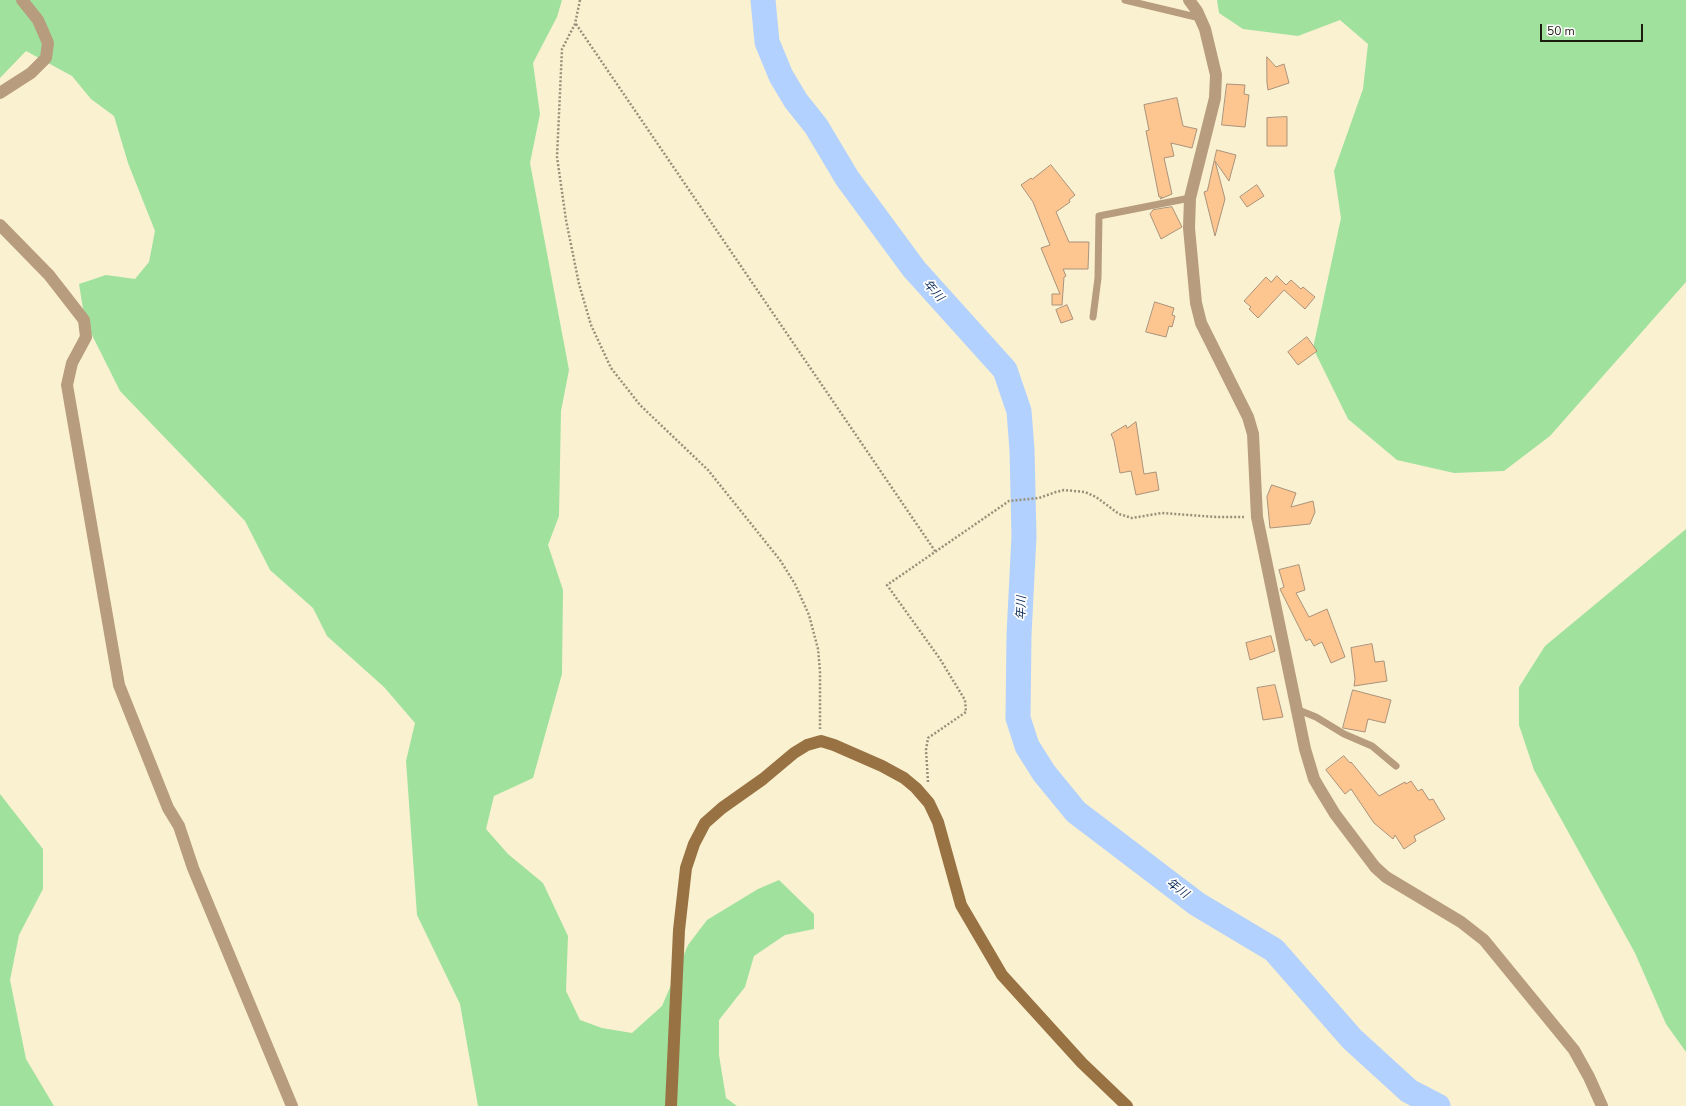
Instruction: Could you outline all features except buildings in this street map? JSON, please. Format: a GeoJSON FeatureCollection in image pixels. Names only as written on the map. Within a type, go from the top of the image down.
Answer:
{"type":"FeatureCollection","features":[{"type":"Feature","properties":{"kind":"street"},"geometry":{"type":"LineString","coordinates":[[0,93],[31,73],[46,58],[48,43],[38,20],[22,0]]}},
{"type":"Feature","properties":{"kind":"street"},"geometry":{"type":"LineString","coordinates":[[1189,0],[1200,18],[1213,57],[1216,75],[1215,98],[1190,198],[1190,228],[1196,303],[1201,323],[1248,417],[1253,434],[1257,517],[1296,709],[1305,749],[1314,779],[1335,814],[1367,858],[1386,877],[1461,922],[1484,940],[1574,1050],[1589,1077],[1602,1106]]}},
{"type":"Feature","properties":{"kind":"street"},"geometry":{"type":"LineString","coordinates":[[0,225],[49,275],[84,320],[86,337],[72,363],[67,385],[119,685],[168,808],[179,826],[193,868],[292,1106]]}},
{"type":"Feature","properties":{"kind":"street"},"geometry":{"type":"LineString","coordinates":[[671,1106],[679,930],[686,868],[694,844],[705,823],[722,808],[764,779],[794,753],[807,744],[821,742],[834,745],[882,766],[904,778],[916,788],[929,803],[938,822],[961,905],[1002,975],[1082,1063],[1127,1106]]}},
{"type":"Feature","properties":{"kind":"lane"},"geometry":{"type":"LineString","coordinates":[[1125,0],[1200,18]]}},
{"type":"Feature","properties":{"kind":"lane"},"geometry":{"type":"LineString","coordinates":[[1093,317],[1098,278],[1099,216],[1190,198]]}},
{"type":"Feature","properties":{"kind":"lane"},"geometry":{"type":"LineString","coordinates":[[1296,709],[1316,716],[1344,734],[1372,746],[1396,766]]}},
{"type":"Feature","properties":{"kind":"path"},"geometry":{"type":"LineString","coordinates":[[580,0],[575,24],[562,49],[557,156],[566,220],[579,284],[591,325],[611,368],[640,404],[708,470],[780,560],[795,584],[809,615],[818,649],[820,671],[821,742]]}},
{"type":"Feature","properties":{"kind":"path"},"geometry":{"type":"LineString","coordinates":[[575,24],[935,551]]}},
{"type":"Feature","properties":{"kind":"path"},"geometry":{"type":"LineString","coordinates":[[929,803],[926,750],[928,738],[966,712],[965,700],[940,660],[887,585],[1009,501],[1039,498],[1064,490],[1085,492],[1096,497],[1119,514],[1132,518],[1162,513],[1216,518],[1257,517]]}},
{"type":"Feature","properties":{"kind":"green space"},"geometry":{"type":"Polygon","coordinates":[[[0,0],[562,0],[557,17],[533,63],[540,114],[530,163],[569,370],[561,411],[559,516],[548,545],[563,590],[562,674],[533,778],[494,796],[486,829],[508,854],[543,883],[568,936],[566,991],[580,1020],[602,1028],[632,1033],[662,1006],[688,945],[707,920],[758,889],[779,880],[814,914],[814,929],[785,935],[754,956],[745,987],[719,1020],[719,1055],[726,1098],[737,1106],[478,1106],[460,1004],[417,915],[406,761],[415,723],[384,687],[327,636],[313,608],[270,570],[245,521],[120,391],[85,321],[79,284],[106,275],[135,279],[149,262],[155,231],[128,163],[114,116],[91,99],[72,76],[26,51],[0,78],[0,0]]]}},
{"type":"Feature","properties":{"kind":"green space"},"geometry":{"type":"Polygon","coordinates":[[[1217,0],[1686,0],[1686,282],[1550,436],[1504,471],[1454,473],[1397,460],[1348,419],[1313,348],[1341,218],[1334,171],[1363,89],[1368,44],[1340,20],[1298,36],[1243,29],[1219,13],[1217,0]]]}},
{"type":"Feature","properties":{"kind":"green space"},"geometry":{"type":"Polygon","coordinates":[[[1686,529],[1686,1052],[1666,1024],[1635,953],[1534,770],[1519,725],[1519,687],[1545,646],[1686,529]]]}},
{"type":"Feature","properties":{"kind":"green space"},"geometry":{"type":"Polygon","coordinates":[[[0,794],[43,849],[43,889],[19,935],[10,980],[26,1059],[54,1106],[0,1106],[0,794]]]}},
{"type":"Feature","properties":{"kind":"waterway","name":"年川"},"geometry":{"type":"LineString","coordinates":[[763,0],[767,42],[781,76],[796,101],[816,126],[847,178],[914,269],[1005,370],[1019,411],[1022,450],[1024,536],[1019,635],[1018,718],[1027,746],[1044,773],[1076,812],[1197,904],[1274,950],[1352,1039],[1409,1091],[1438,1106]]}}]}
